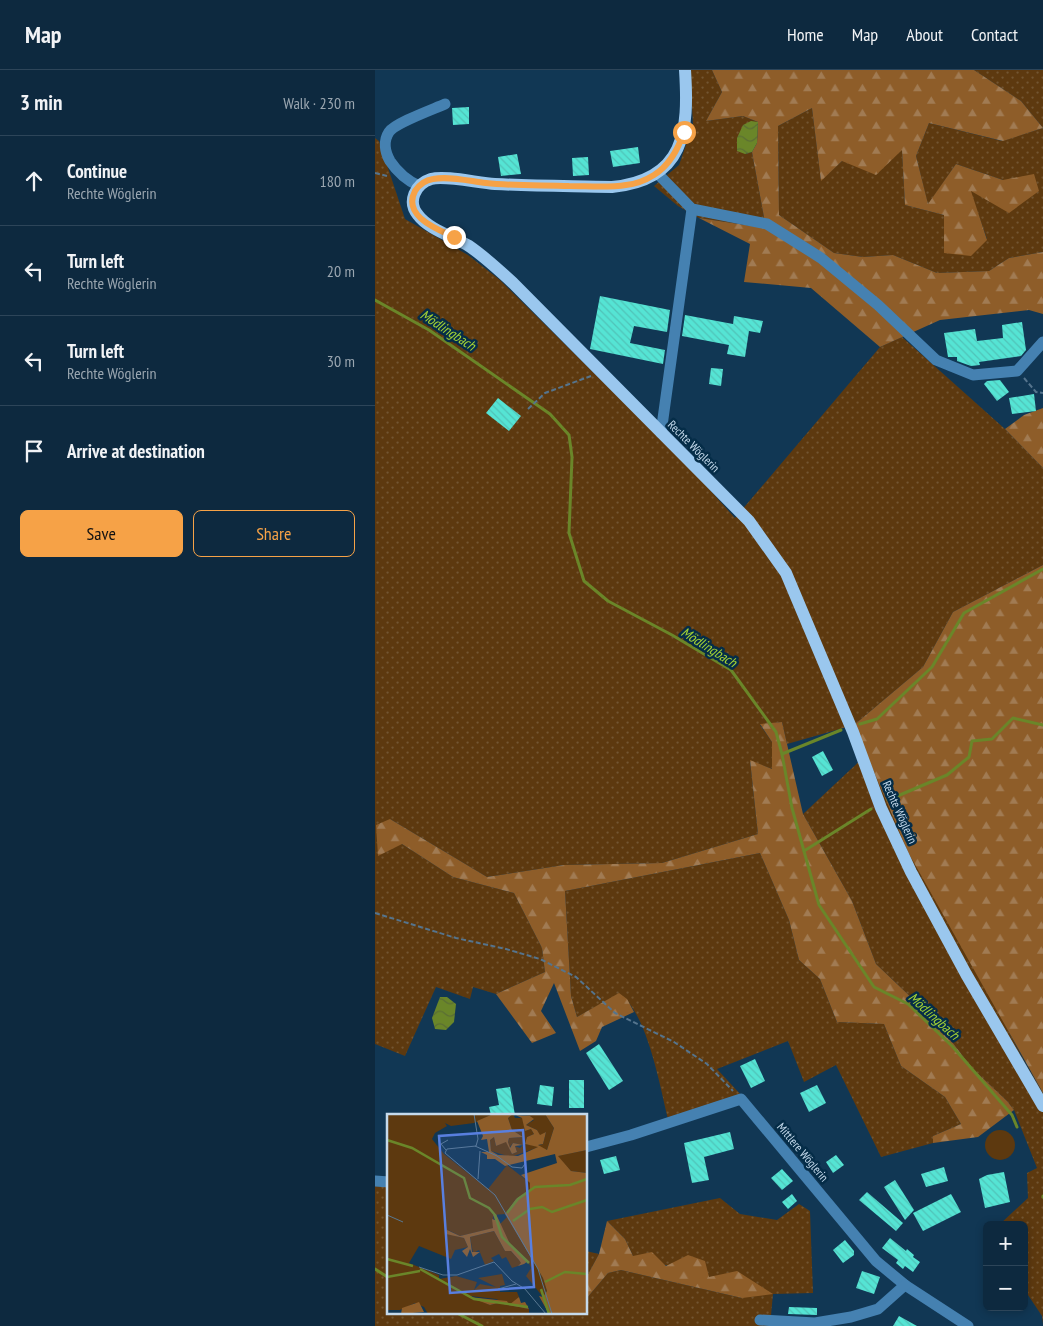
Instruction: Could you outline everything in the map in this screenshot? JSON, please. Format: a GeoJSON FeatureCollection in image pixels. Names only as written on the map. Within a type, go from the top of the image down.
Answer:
{"type":"FeatureCollection","features":[{"type":"Feature","properties":{"kind":"main road"},"geometry":{"type":"LineString","coordinates":[[419,186],[432,179],[441,178],[495,184],[612,186],[639,182],[657,174],[673,157],[679,145],[686,120],[685,70]]}},
{"type":"Feature","properties":{"kind":"main road","name":"Rechte Wöglerin"},"geometry":{"type":"LineString","coordinates":[[419,186],[412,204],[419,217],[427,224],[471,248],[488,260],[513,283],[749,521],[786,573],[853,732],[881,808],[911,872],[966,974],[1043,1106]]}},
{"type":"Feature","properties":{"kind":"street"},"geometry":{"type":"LineString","coordinates":[[419,186],[406,180],[395,168],[387,156],[386,138],[390,130],[445,104]]}},
{"type":"Feature","properties":{"kind":"street"},"geometry":{"type":"LineString","coordinates":[[657,174],[692,209],[767,224],[821,258],[879,305],[936,360],[973,375],[1017,371],[1043,342]]}},
{"type":"Feature","properties":{"kind":"street"},"geometry":{"type":"LineString","coordinates":[[661,433],[692,209]]}},
{"type":"Feature","properties":{"kind":"street"},"geometry":{"type":"LineString","coordinates":[[587,1146],[631,1135],[741,1099]]}},
{"type":"Feature","properties":{"kind":"street","name":"Mittlere Wöglerin"},"geometry":{"type":"LineString","coordinates":[[741,1099],[876,1261],[905,1285],[967,1326]]}},
{"type":"Feature","properties":{"kind":"street"},"geometry":{"type":"LineString","coordinates":[[761,1320],[815,1323],[851,1317],[878,1309],[905,1285]]}},
{"type":"Feature","properties":{"kind":"path"},"geometry":{"type":"LineString","coordinates":[[1017,371],[1036,392],[1043,394]]}},
{"type":"Feature","properties":{"kind":"path"},"geometry":{"type":"LineString","coordinates":[[528,409],[545,392],[602,372]]}},
{"type":"Feature","properties":{"kind":"path"},"geometry":{"type":"LineString","coordinates":[[375,913],[456,938],[540,959],[576,977],[615,1013],[673,1042],[707,1064],[741,1099]]}},
{"type":"Feature","properties":{"kind":"shaded area"},"geometry":{"type":"Polygon","coordinates":[[[690,70],[712,70],[722,92],[706,121],[743,116],[758,122],[745,154],[752,152],[766,228],[699,218],[678,206],[654,186],[679,165],[693,125],[690,70]]]}},
{"type":"Feature","properties":{"kind":"shaded area"},"geometry":{"type":"Polygon","coordinates":[[[974,70],[1043,70],[1043,128],[1021,101],[974,70]]]}},
{"type":"Feature","properties":{"kind":"shaded area"},"geometry":{"type":"Polygon","coordinates":[[[812,108],[821,180],[842,161],[902,149],[905,205],[944,215],[987,239],[970,191],[1003,180],[956,164],[928,205],[916,156],[929,123],[1002,141],[1043,128],[1043,252],[1009,258],[989,271],[937,273],[893,255],[863,257],[834,253],[779,215],[778,126],[812,108]]]}},
{"type":"Feature","properties":{"kind":"shaded area"},"geometry":{"type":"Polygon","coordinates":[[[375,138],[379,141],[405,219],[468,255],[500,280],[692,470],[735,518],[880,347],[902,337],[1005,429],[1043,468],[1043,565],[953,612],[923,667],[854,725],[787,744],[782,722],[760,725],[772,742],[772,769],[750,761],[758,834],[662,863],[564,865],[487,877],[390,819],[402,844],[453,877],[514,893],[542,948],[545,972],[496,994],[473,987],[470,999],[436,987],[405,1056],[375,1044],[375,138]]]}},
{"type":"Feature","properties":{"kind":"shaded area"},"geometry":{"type":"Polygon","coordinates":[[[866,755],[1025,1063],[1043,1093],[1043,1324],[1042,1316],[1028,1295],[1028,1221],[1003,1221],[1028,1198],[1027,1173],[1037,1168],[1014,1110],[972,1068],[936,1021],[876,964],[852,901],[803,814],[866,755]]]}},
{"type":"Feature","properties":{"kind":"shaded area"},"geometry":{"type":"Polygon","coordinates":[[[760,853],[789,920],[799,960],[820,979],[837,1022],[884,1024],[901,1066],[945,1097],[961,1124],[933,1136],[933,1143],[881,1157],[836,1065],[804,1082],[788,1041],[717,1069],[742,1096],[668,1119],[645,1033],[629,1003],[619,994],[577,1017],[571,996],[565,891],[760,853]]]}},
{"type":"Feature","properties":{"kind":"shaded area"},"geometry":{"type":"Polygon","coordinates":[[[1000,1130],[1011,1134],[1015,1145],[1011,1156],[1000,1160],[989,1156],[985,1145],[989,1134],[1000,1130]]]}},
{"type":"Feature","properties":{"kind":"shaded area"},"geometry":{"type":"Polygon","coordinates":[[[375,1186],[387,1187],[387,1314],[587,1314],[587,1298],[608,1273],[621,1270],[742,1298],[709,1277],[633,1256],[625,1239],[607,1221],[720,1198],[740,1214],[777,1220],[799,1204],[810,1211],[813,1293],[773,1294],[770,1326],[375,1326],[375,1186]]]}},
{"type":"Feature","properties":{"kind":"shaded area"},"geometry":{"type":"Polygon","coordinates":[[[587,1251],[599,1254],[587,1276],[587,1251]]]}},
{"type":"Feature","properties":{"kind":"green space"},"geometry":{"type":"Polygon","coordinates":[[[712,70],[974,70],[1021,101],[1043,128],[1003,141],[929,123],[916,156],[928,204],[956,164],[1003,180],[1034,174],[1039,191],[1009,213],[971,191],[987,240],[971,256],[944,253],[944,215],[905,205],[902,150],[876,175],[842,161],[821,181],[812,108],[778,126],[779,215],[834,253],[863,257],[893,255],[937,273],[989,271],[1009,258],[1043,252],[1043,314],[1029,310],[940,320],[880,347],[811,288],[744,282],[750,244],[699,218],[766,228],[752,152],[757,143],[758,122],[743,116],[706,121],[722,92],[712,70]]]}},
{"type":"Feature","properties":{"kind":"green space"},"geometry":{"type":"Polygon","coordinates":[[[1043,408],[1043,468],[1005,429],[1024,415],[1043,408]]]}},
{"type":"Feature","properties":{"kind":"green space"},"geometry":{"type":"Polygon","coordinates":[[[1043,565],[1043,1093],[908,852],[854,725],[923,667],[953,612],[1043,565]]]}},
{"type":"Feature","properties":{"kind":"green space"},"geometry":{"type":"Polygon","coordinates":[[[782,722],[803,814],[852,901],[876,964],[936,1021],[972,1068],[1014,1110],[978,1137],[933,1143],[933,1136],[961,1124],[945,1097],[901,1066],[884,1024],[837,1022],[820,979],[799,960],[789,920],[760,853],[565,891],[571,996],[577,1017],[619,993],[627,999],[634,1012],[602,1027],[596,1041],[580,1051],[554,983],[541,1011],[556,1033],[532,1043],[496,994],[545,972],[542,948],[514,893],[453,877],[402,844],[378,856],[376,825],[390,819],[487,877],[564,865],[662,863],[758,834],[750,760],[772,769],[772,742],[760,724],[782,722]]]}},
{"type":"Feature","properties":{"kind":"green space"},"geometry":{"type":"Polygon","coordinates":[[[607,1221],[625,1239],[633,1256],[652,1252],[666,1266],[688,1255],[705,1261],[709,1277],[737,1271],[773,1294],[742,1298],[621,1270],[608,1273],[587,1298],[587,1276],[599,1254],[607,1221]]]}},
{"type":"Feature","properties":{"kind":"water"},"geometry":{"type":"Polygon","coordinates":[[[751,121],[758,122],[757,143],[752,152],[745,154],[737,151],[737,138],[743,125],[751,121]]]}},
{"type":"Feature","properties":{"kind":"water"},"geometry":{"type":"Polygon","coordinates":[[[440,997],[447,997],[456,1004],[454,1022],[446,1030],[435,1029],[432,1018],[440,997]]]}},
{"type":"Feature","properties":{"kind":"building"},"geometry":{"type":"Polygon","coordinates":[[[469,107],[469,124],[453,125],[452,108],[469,107]]]}},
{"type":"Feature","properties":{"kind":"building"},"geometry":{"type":"Polygon","coordinates":[[[638,147],[640,163],[613,167],[610,151],[638,147]]]}},
{"type":"Feature","properties":{"kind":"building"},"geometry":{"type":"Polygon","coordinates":[[[517,154],[521,174],[501,176],[498,157],[517,154]]]}},
{"type":"Feature","properties":{"kind":"building"},"geometry":{"type":"Polygon","coordinates":[[[588,157],[589,175],[573,176],[572,158],[588,157]]]}},
{"type":"Feature","properties":{"kind":"building"},"geometry":{"type":"Polygon","coordinates":[[[600,296],[670,310],[667,332],[634,326],[630,343],[665,350],[663,364],[590,349],[600,296]]]}},
{"type":"Feature","properties":{"kind":"building"},"geometry":{"type":"Polygon","coordinates":[[[685,315],[733,324],[734,316],[763,321],[760,333],[749,331],[745,357],[727,354],[729,345],[682,336],[685,315]]]}},
{"type":"Feature","properties":{"kind":"building"},"geometry":{"type":"Polygon","coordinates":[[[1022,322],[1026,350],[1021,356],[979,362],[980,365],[971,366],[957,361],[957,357],[948,357],[944,333],[975,329],[977,341],[1003,338],[1002,325],[1022,322]]]}},
{"type":"Feature","properties":{"kind":"building"},"geometry":{"type":"Polygon","coordinates":[[[711,368],[723,369],[721,386],[709,384],[711,368]]]}},
{"type":"Feature","properties":{"kind":"building"},"geometry":{"type":"Polygon","coordinates":[[[1000,380],[1009,392],[997,401],[984,384],[987,381],[1000,380]]]}},
{"type":"Feature","properties":{"kind":"building"},"geometry":{"type":"Polygon","coordinates":[[[1034,394],[1036,411],[1012,414],[1009,398],[1034,394]]]}},
{"type":"Feature","properties":{"kind":"building"},"geometry":{"type":"Polygon","coordinates":[[[498,398],[521,416],[509,431],[486,413],[498,398]]]}},
{"type":"Feature","properties":{"kind":"building"},"geometry":{"type":"Polygon","coordinates":[[[823,751],[833,770],[822,776],[812,757],[823,751]]]}},
{"type":"Feature","properties":{"kind":"building"},"geometry":{"type":"Polygon","coordinates":[[[599,1044],[623,1081],[609,1090],[586,1053],[599,1044]]]}},
{"type":"Feature","properties":{"kind":"building"},"geometry":{"type":"Polygon","coordinates":[[[755,1059],[765,1081],[751,1088],[740,1066],[755,1059]]]}},
{"type":"Feature","properties":{"kind":"building"},"geometry":{"type":"Polygon","coordinates":[[[569,1080],[584,1080],[584,1108],[569,1108],[569,1080]]]}},
{"type":"Feature","properties":{"kind":"building"},"geometry":{"type":"Polygon","coordinates":[[[540,1085],[554,1087],[552,1106],[537,1104],[540,1085]]]}},
{"type":"Feature","properties":{"kind":"building"},"geometry":{"type":"Polygon","coordinates":[[[817,1085],[826,1103],[809,1112],[800,1093],[817,1085]]]}},
{"type":"Feature","properties":{"kind":"building"},"geometry":{"type":"Polygon","coordinates":[[[510,1087],[515,1114],[491,1114],[489,1107],[499,1105],[496,1089],[510,1087]]]}},
{"type":"Feature","properties":{"kind":"building"},"geometry":{"type":"Polygon","coordinates":[[[730,1132],[734,1149],[704,1157],[709,1180],[692,1183],[684,1143],[730,1132]]]}},
{"type":"Feature","properties":{"kind":"building"},"geometry":{"type":"Polygon","coordinates":[[[836,1155],[844,1165],[833,1173],[826,1162],[836,1155]]]}},
{"type":"Feature","properties":{"kind":"building"},"geometry":{"type":"Polygon","coordinates":[[[616,1156],[620,1170],[604,1174],[600,1160],[616,1156]]]}},
{"type":"Feature","properties":{"kind":"building"},"geometry":{"type":"Polygon","coordinates":[[[944,1167],[948,1181],[926,1187],[921,1174],[944,1167]]]}},
{"type":"Feature","properties":{"kind":"building"},"geometry":{"type":"Polygon","coordinates":[[[782,1169],[793,1181],[782,1190],[771,1178],[782,1169]]]}},
{"type":"Feature","properties":{"kind":"building"},"geometry":{"type":"Polygon","coordinates":[[[1004,1172],[1010,1202],[985,1208],[979,1179],[987,1175],[1004,1172]]]}},
{"type":"Feature","properties":{"kind":"building"},"geometry":{"type":"Polygon","coordinates":[[[895,1180],[914,1210],[905,1220],[884,1187],[895,1180]]]}},
{"type":"Feature","properties":{"kind":"building"},"geometry":{"type":"Polygon","coordinates":[[[867,1192],[903,1223],[896,1231],[859,1200],[867,1192]]]}},
{"type":"Feature","properties":{"kind":"building"},"geometry":{"type":"Polygon","coordinates":[[[792,1194],[797,1201],[788,1209],[782,1202],[792,1194]]]}},
{"type":"Feature","properties":{"kind":"building"},"geometry":{"type":"Polygon","coordinates":[[[951,1194],[961,1212],[923,1231],[913,1213],[951,1194]]]}},
{"type":"Feature","properties":{"kind":"building"},"geometry":{"type":"Polygon","coordinates":[[[890,1238],[906,1251],[907,1249],[920,1262],[913,1272],[905,1266],[903,1269],[896,1263],[898,1260],[882,1248],[890,1238]]]}},
{"type":"Feature","properties":{"kind":"building"},"geometry":{"type":"Polygon","coordinates":[[[845,1240],[854,1251],[854,1255],[843,1263],[833,1250],[845,1240]]]}},
{"type":"Feature","properties":{"kind":"building"},"geometry":{"type":"Polygon","coordinates":[[[862,1271],[880,1277],[874,1294],[856,1288],[862,1271]]]}},
{"type":"Feature","properties":{"kind":"building"},"geometry":{"type":"Polygon","coordinates":[[[789,1307],[817,1308],[817,1315],[788,1314],[789,1307]]]}},
{"type":"Feature","properties":{"kind":"building"},"geometry":{"type":"Polygon","coordinates":[[[899,1316],[917,1326],[893,1326],[899,1316]]]}},
{"type":"Feature","properties":{"kind":"waterway","name":"Mödlingbach"},"geometry":{"type":"LineString","coordinates":[[375,300],[429,330],[550,414],[569,435],[572,457],[569,533],[584,581],[608,601],[672,635],[731,670],[776,732],[792,808],[819,905],[874,987],[908,1004],[952,1046],[1012,1115],[1017,1127]]}},
{"type":"Feature","properties":{"kind":"waterway"},"geometry":{"type":"LineString","coordinates":[[860,724],[877,719],[932,667],[964,613],[1043,569]]}},
{"type":"Feature","properties":{"kind":"waterway"},"geometry":{"type":"LineString","coordinates":[[888,800],[947,775],[969,757],[972,741],[992,739],[1013,718],[1043,725]]}},
{"type":"Feature","properties":{"kind":"waterway"},"geometry":{"type":"LineString","coordinates":[[782,754],[841,730]]}},
{"type":"Feature","properties":{"kind":"waterway"},"geometry":{"type":"LineString","coordinates":[[804,851],[871,809]]}},
{"type":"Feature","properties":{"kind":"waterway"},"geometry":{"type":"LineString","coordinates":[[375,1269],[387,1277]]}},
{"type":"Feature","properties":{"kind":"waterway"},"geometry":{"type":"LineString","coordinates":[[459,1314],[482,1326]]}},
{"type":"Feature","properties":{"kind":"route"},"geometry":{"type":"LineString","coordinates":[[454,237],[427,224],[414,210],[412,204],[415,192],[425,182],[441,178],[495,184],[627,185],[649,178],[665,167],[673,157],[684,132]]}}]}
